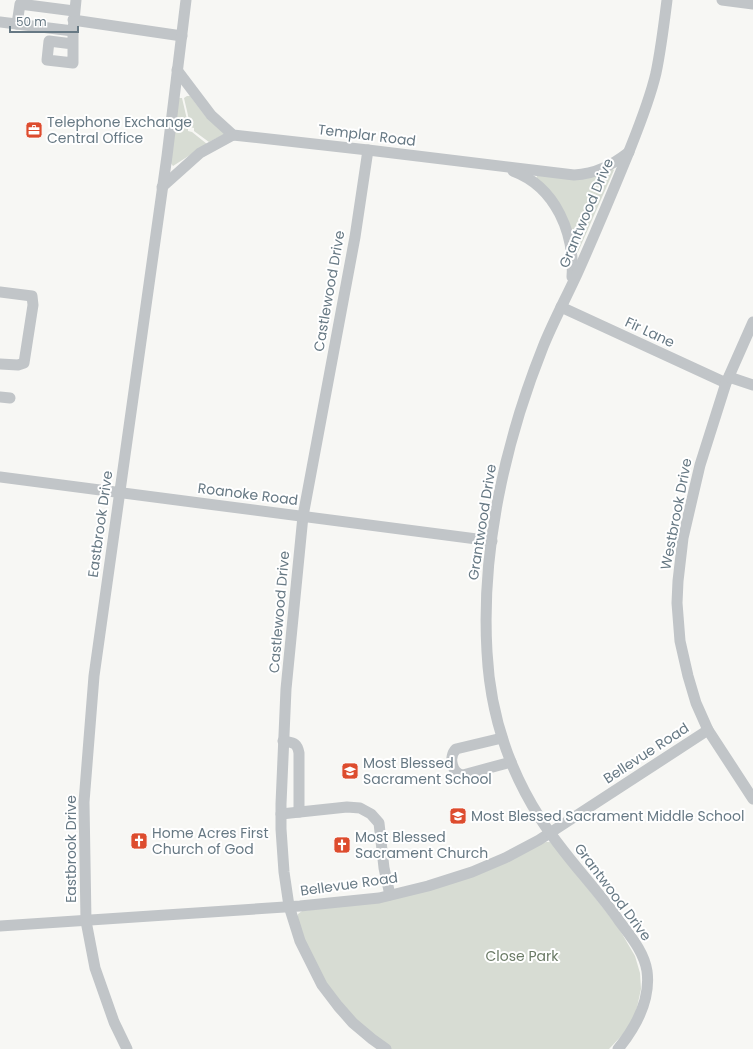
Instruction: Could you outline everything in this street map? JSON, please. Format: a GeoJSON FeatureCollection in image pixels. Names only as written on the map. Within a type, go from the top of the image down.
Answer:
{"type":"FeatureCollection","features":[{"type":"Feature","properties":{"kind":"street"},"geometry":{"type":"LineString","coordinates":[[50,28],[47,60],[73,63],[73,21],[76,0]]}},
{"type":"Feature","properties":{"kind":"street","name":"Eastbrook Drive"},"geometry":{"type":"LineString","coordinates":[[127,1049],[114,1022],[95,968],[86,921],[85,794],[94,676],[167,156],[186,0]]}},
{"type":"Feature","properties":{"kind":"street","name":"Grantwood Drive"},"geometry":{"type":"LineString","coordinates":[[618,1049],[632,1032],[641,1015],[646,996],[647,973],[642,955],[634,940],[607,904],[550,834],[530,801],[511,762],[502,738],[492,694],[487,653],[486,606],[492,541],[500,493],[517,423],[537,364],[629,152],[642,118],[656,74],[667,0]]}},
{"type":"Feature","properties":{"kind":"street"},"geometry":{"type":"LineString","coordinates":[[722,0],[753,4]]}},
{"type":"Feature","properties":{"kind":"street"},"geometry":{"type":"LineString","coordinates":[[18,24],[20,2],[73,21],[182,36]]}},
{"type":"Feature","properties":{"kind":"street"},"geometry":{"type":"LineString","coordinates":[[0,22],[50,28],[73,21]]}},
{"type":"Feature","properties":{"kind":"street"},"geometry":{"type":"LineString","coordinates":[[49,41],[73,44]]}},
{"type":"Feature","properties":{"kind":"street"},"geometry":{"type":"LineString","coordinates":[[162,187],[200,153],[233,134],[210,115],[177,70]]}},
{"type":"Feature","properties":{"kind":"street","name":"Templar Road"},"geometry":{"type":"LineString","coordinates":[[233,134],[574,175],[582,175],[609,166],[629,152]]}},
{"type":"Feature","properties":{"kind":"street","name":"Castlewood Drive"},"geometry":{"type":"LineString","coordinates":[[368,150],[355,237],[303,516],[283,741],[281,814],[283,865],[289,906],[300,941],[322,984],[338,1006],[353,1023],[386,1049]]}},
{"type":"Feature","properties":{"kind":"street","name":"Templar Road"},"geometry":{"type":"LineString","coordinates":[[497,166],[516,172],[531,181],[545,193],[557,208],[567,228],[571,245],[573,260],[571,286]]}},
{"type":"Feature","properties":{"kind":"street"},"geometry":{"type":"LineString","coordinates":[[0,292],[32,296],[33,305],[24,362],[18,365],[0,364]]}},
{"type":"Feature","properties":{"kind":"street","name":"Fir Lane"},"geometry":{"type":"LineString","coordinates":[[561,307],[728,380],[753,386]]}},
{"type":"Feature","properties":{"kind":"street","name":"Westbrook Drive"},"geometry":{"type":"LineString","coordinates":[[753,322],[728,380],[706,442],[683,538],[677,603],[678,622],[684,659],[696,703],[708,730],[753,799]]}},
{"type":"Feature","properties":{"kind":"street","name":"Roanoke Road"},"geometry":{"type":"LineString","coordinates":[[0,477],[492,541]]}},
{"type":"Feature","properties":{"kind":"street","name":"Bellevue Road"},"geometry":{"type":"LineString","coordinates":[[0,926],[86,921],[379,898],[428,886],[472,872],[504,858],[550,834],[708,730]]}},
{"type":"Feature","properties":{"kind":"street"},"geometry":{"type":"LineString","coordinates":[[502,738],[456,749],[452,755],[455,770],[457,773],[463,775],[511,762]]}},
{"type":"Feature","properties":{"kind":"street"},"geometry":{"type":"LineString","coordinates":[[283,741],[292,742],[298,746],[299,812]]}},
{"type":"Feature","properties":{"kind":"street"},"geometry":{"type":"LineString","coordinates":[[281,814],[347,806],[360,808],[372,814],[379,823],[384,868],[390,895]]}},
{"type":"Feature","properties":{"kind":"green space"},"geometry":{"type":"Polygon","coordinates":[[[190,96],[206,117],[227,133],[209,142],[194,131],[194,128],[190,127],[184,98],[190,96]]]}},
{"type":"Feature","properties":{"kind":"green space"},"geometry":{"type":"Polygon","coordinates":[[[179,98],[182,98],[188,124],[188,131],[192,132],[207,144],[173,166],[170,162],[179,98]]]}},
{"type":"Feature","properties":{"kind":"green space"},"geometry":{"type":"Polygon","coordinates":[[[611,168],[614,170],[576,254],[536,179],[537,176],[611,168]]]}},
{"type":"Feature","properties":{"kind":"green space","name":"Close Park"},"geometry":{"type":"Polygon","coordinates":[[[546,842],[550,842],[556,848],[618,927],[635,956],[640,973],[641,989],[636,1012],[626,1031],[609,1049],[390,1049],[352,1016],[321,976],[299,927],[298,914],[302,911],[397,898],[546,842]]]}},
{"type":"Feature","properties":{"kind":"place","name":"Telephone Exchange Central Office"},"geometry":{"type":"Point","coordinates":[34,130]}},
{"type":"Feature","properties":{"kind":"place","name":"Most Blessed Sacrament School"},"geometry":{"type":"Point","coordinates":[350,771]}},
{"type":"Feature","properties":{"kind":"place","name":"Most Blessed Sacrament Middle School"},"geometry":{"type":"Point","coordinates":[458,816]}},
{"type":"Feature","properties":{"kind":"place","name":"Home Acres First Church of God"},"geometry":{"type":"Point","coordinates":[139,841]}},
{"type":"Feature","properties":{"kind":"place","name":"Most Blessed Sacrament Church"},"geometry":{"type":"Point","coordinates":[342,845]}}]}
